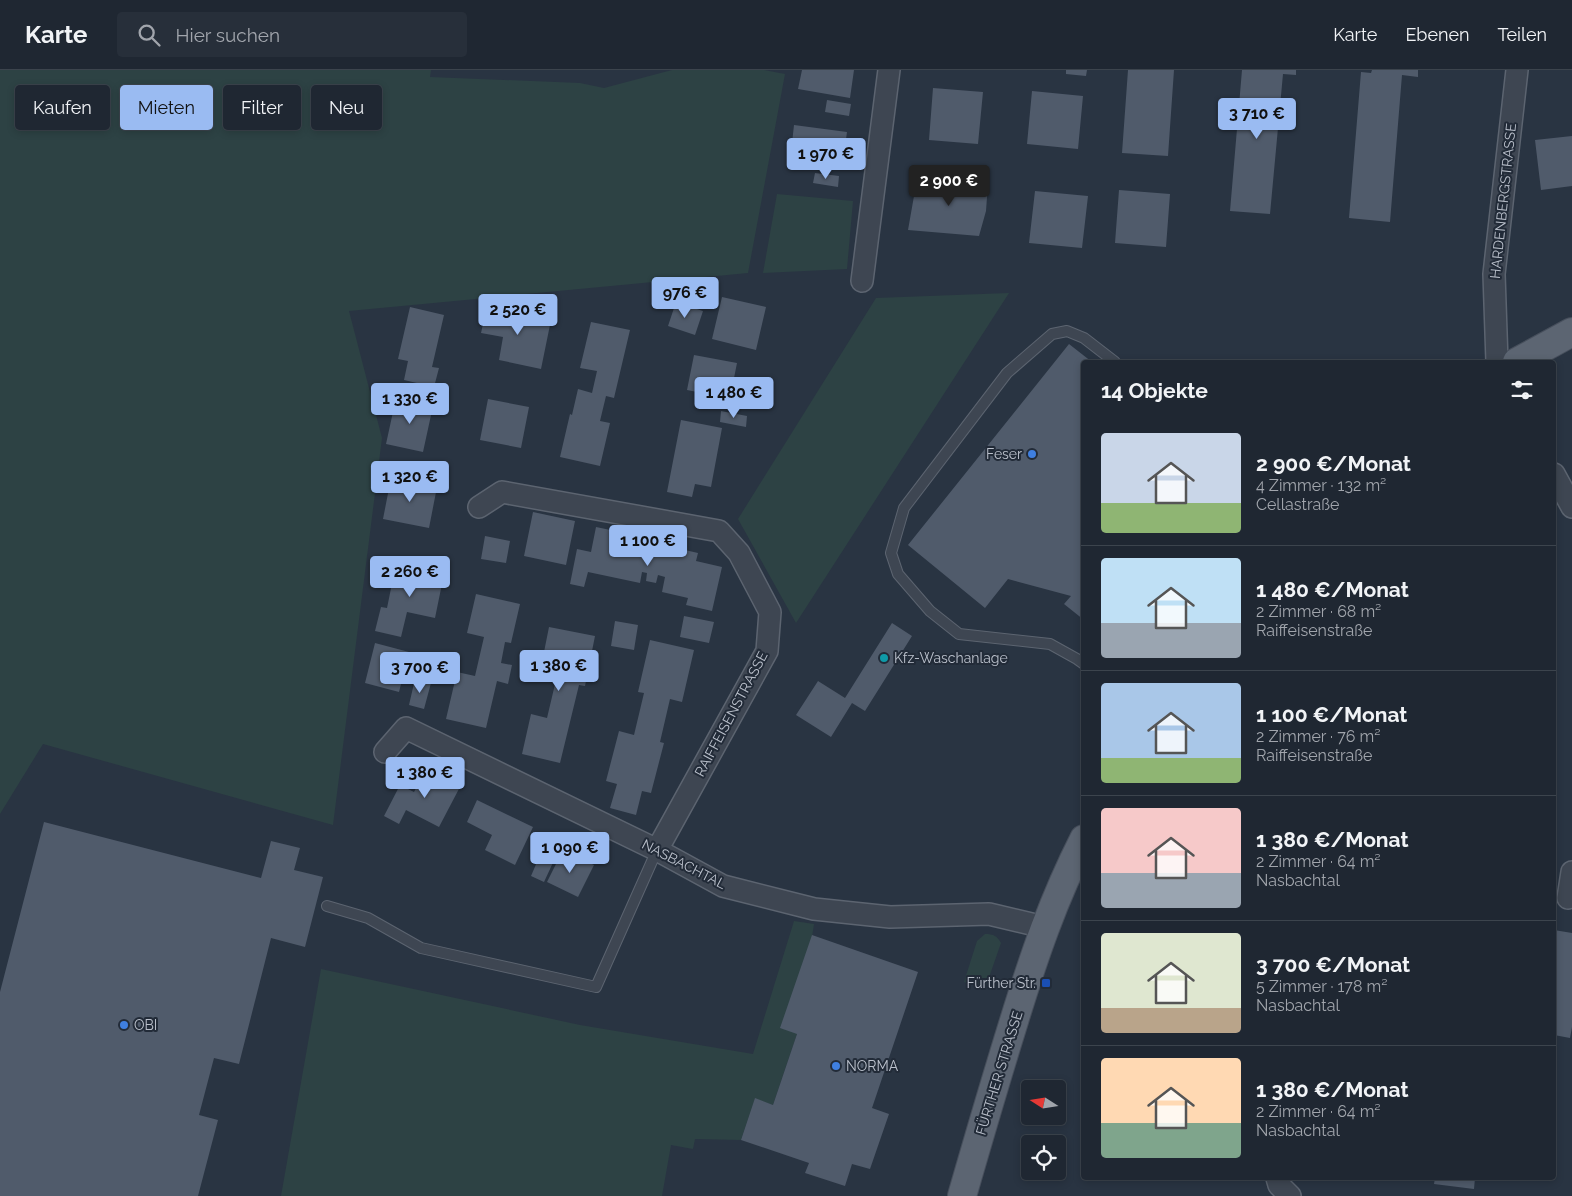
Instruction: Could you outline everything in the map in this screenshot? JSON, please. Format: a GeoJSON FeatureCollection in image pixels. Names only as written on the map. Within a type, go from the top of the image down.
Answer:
{"type":"FeatureCollection","features":[{"type":"Feature","properties":{"kind":"main road"},"geometry":{"type":"LineString","coordinates":[[1521,360],[1572,332]]}},
{"type":"Feature","properties":{"kind":"main road","name":"FÜRTHER STRASSE"},"geometry":{"type":"LineString","coordinates":[[962,1196],[1004,1052],[1044,927],[1064,878],[1081,845]]}},
{"type":"Feature","properties":{"kind":"street"},"geometry":{"type":"LineString","coordinates":[[862,282],[889,70]]}},
{"type":"Feature","properties":{"kind":"street","name":"HARDENBERGSTRASSE"},"geometry":{"type":"LineString","coordinates":[[1497,360],[1494,274],[1517,70]]}},
{"type":"Feature","properties":{"kind":"street"},"geometry":{"type":"LineString","coordinates":[[1556,478],[1572,507]]}},
{"type":"Feature","properties":{"kind":"street","name":"RAIFFEISENSTRASSE"},"geometry":{"type":"LineString","coordinates":[[479,508],[502,492],[719,532],[739,553],[770,612],[766,651],[656,850]]}},
{"type":"Feature","properties":{"kind":"street","name":"NASBACHTAL"},"geometry":{"type":"LineString","coordinates":[[385,752],[406,728],[656,850],[723,886],[814,909],[890,917],[989,914],[1044,927]]}},
{"type":"Feature","properties":{"kind":"street"},"geometry":{"type":"LineString","coordinates":[[1564,898],[1572,872]]}},
{"type":"Feature","properties":{"kind":"street"},"geometry":{"type":"LineString","coordinates":[[1278,1180],[1279,1185],[1290,1196]]}},
{"type":"Feature","properties":{"kind":"lane"},"geometry":{"type":"LineString","coordinates":[[1081,661],[1050,644],[959,634],[930,611],[898,574],[891,553],[904,508],[1006,373],[1052,334],[1067,332],[1084,338],[1112,360]]}},
{"type":"Feature","properties":{"kind":"lane"},"geometry":{"type":"LineString","coordinates":[[327,906],[368,918],[421,948],[596,987],[656,850]]}},
{"type":"Feature","properties":{"kind":"green space"},"geometry":{"type":"Polygon","coordinates":[[[0,70],[431,70],[430,77],[580,83],[604,88],[672,70],[764,70],[785,74],[748,273],[349,311],[382,438],[333,825],[43,744],[0,814],[0,70]]]}},
{"type":"Feature","properties":{"kind":"green space"},"geometry":{"type":"Polygon","coordinates":[[[777,194],[853,201],[847,269],[763,273],[777,194]]]}},
{"type":"Feature","properties":{"kind":"green space"},"geometry":{"type":"Polygon","coordinates":[[[1009,293],[796,623],[738,519],[876,298],[1009,293]]]}},
{"type":"Feature","properties":{"kind":"green space"},"geometry":{"type":"Polygon","coordinates":[[[794,921],[814,924],[797,1034],[773,1105],[755,1099],[741,1140],[695,1139],[693,1149],[671,1145],[662,1196],[281,1196],[321,969],[580,1025],[753,1054],[794,921]]]}},
{"type":"Feature","properties":{"kind":"green space"},"geometry":{"type":"Polygon","coordinates":[[[985,934],[995,936],[1001,943],[985,989],[964,982],[977,941],[985,934]]]}},
{"type":"Feature","properties":{"kind":"building"},"geometry":{"type":"Polygon","coordinates":[[[802,70],[854,70],[850,98],[798,89],[802,70]]]}},
{"type":"Feature","properties":{"kind":"building"},"geometry":{"type":"Polygon","coordinates":[[[1066,70],[1087,70],[1086,76],[1066,74],[1066,70]]]}},
{"type":"Feature","properties":{"kind":"building"},"geometry":{"type":"Polygon","coordinates":[[[1128,70],[1174,70],[1168,156],[1122,153],[1128,70]]]}},
{"type":"Feature","properties":{"kind":"building"},"geometry":{"type":"Polygon","coordinates":[[[1242,70],[1296,70],[1296,75],[1283,74],[1270,214],[1230,211],[1242,70]]]}},
{"type":"Feature","properties":{"kind":"building"},"geometry":{"type":"Polygon","coordinates":[[[1372,70],[1418,70],[1418,77],[1402,75],[1390,222],[1349,218],[1361,72],[1371,73],[1372,70]]]}},
{"type":"Feature","properties":{"kind":"building"},"geometry":{"type":"Polygon","coordinates":[[[933,88],[983,92],[978,144],[929,140],[933,88]]]}},
{"type":"Feature","properties":{"kind":"building"},"geometry":{"type":"Polygon","coordinates":[[[1032,91],[1083,96],[1078,149],[1027,144],[1032,91]]]}},
{"type":"Feature","properties":{"kind":"building"},"geometry":{"type":"Polygon","coordinates":[[[827,100],[851,104],[849,116],[825,112],[827,100]]]}},
{"type":"Feature","properties":{"kind":"building"},"geometry":{"type":"Polygon","coordinates":[[[794,125],[847,132],[842,168],[790,161],[794,125]]]}},
{"type":"Feature","properties":{"kind":"building"},"geometry":{"type":"Polygon","coordinates":[[[1572,136],[1572,186],[1541,190],[1535,140],[1572,136]]]}},
{"type":"Feature","properties":{"kind":"building"},"geometry":{"type":"Polygon","coordinates":[[[815,173],[839,176],[838,187],[813,183],[815,173]]]}},
{"type":"Feature","properties":{"kind":"building"},"geometry":{"type":"Polygon","coordinates":[[[917,179],[988,183],[986,211],[979,236],[908,230],[917,179]]]}},
{"type":"Feature","properties":{"kind":"building"},"geometry":{"type":"Polygon","coordinates":[[[1119,190],[1170,194],[1166,247],[1115,243],[1119,190]]]}},
{"type":"Feature","properties":{"kind":"building"},"geometry":{"type":"Polygon","coordinates":[[[1035,191],[1088,196],[1082,248],[1029,243],[1035,191]]]}},
{"type":"Feature","properties":{"kind":"building"},"geometry":{"type":"Polygon","coordinates":[[[722,297],[766,307],[756,350],[712,339],[722,297]]]}},
{"type":"Feature","properties":{"kind":"building"},"geometry":{"type":"Polygon","coordinates":[[[676,302],[703,311],[695,335],[668,326],[676,302]]]}},
{"type":"Feature","properties":{"kind":"building"},"geometry":{"type":"Polygon","coordinates":[[[487,306],[551,320],[541,369],[499,360],[503,337],[481,333],[487,306]]]}},
{"type":"Feature","properties":{"kind":"building"},"geometry":{"type":"Polygon","coordinates":[[[410,307],[444,315],[432,367],[439,368],[434,387],[404,380],[408,361],[398,359],[410,307]]]}},
{"type":"Feature","properties":{"kind":"building"},"geometry":{"type":"Polygon","coordinates":[[[591,322],[630,330],[614,398],[606,396],[600,421],[610,423],[600,466],[560,457],[578,389],[592,393],[597,371],[580,368],[591,322]]]}},
{"type":"Feature","properties":{"kind":"building","name":"Feser"},"geometry":{"type":"Polygon","coordinates":[[[1069,344],[1089,360],[1081,360],[1081,618],[1064,604],[1071,596],[1008,579],[985,608],[908,545],[1069,344]]]}},
{"type":"Feature","properties":{"kind":"building"},"geometry":{"type":"Polygon","coordinates":[[[694,355],[737,363],[730,398],[718,396],[715,408],[695,404],[697,392],[687,390],[694,355]]]}},
{"type":"Feature","properties":{"kind":"building"},"geometry":{"type":"Polygon","coordinates":[[[396,398],[433,406],[423,452],[386,444],[396,398]]]}},
{"type":"Feature","properties":{"kind":"building"},"geometry":{"type":"Polygon","coordinates":[[[488,399],[529,407],[521,448],[480,440],[488,399]]]}},
{"type":"Feature","properties":{"kind":"building"},"geometry":{"type":"Polygon","coordinates":[[[721,411],[747,416],[746,427],[720,422],[721,411]]]}},
{"type":"Feature","properties":{"kind":"building"},"geometry":{"type":"Polygon","coordinates":[[[681,420],[722,428],[711,487],[695,484],[692,497],[667,492],[681,420]]]}},
{"type":"Feature","properties":{"kind":"building"},"geometry":{"type":"Polygon","coordinates":[[[391,478],[437,487],[429,528],[383,519],[391,478]]]}},
{"type":"Feature","properties":{"kind":"building"},"geometry":{"type":"Polygon","coordinates":[[[533,512],[575,521],[566,565],[524,556],[533,512]]]}},
{"type":"Feature","properties":{"kind":"building"},"geometry":{"type":"Polygon","coordinates":[[[596,527],[649,538],[647,549],[671,553],[672,547],[698,553],[696,561],[722,567],[712,611],[686,605],[688,598],[662,592],[665,577],[658,575],[656,583],[646,581],[647,573],[642,572],[640,583],[588,572],[584,587],[570,584],[577,549],[591,552],[596,527]]]}},
{"type":"Feature","properties":{"kind":"building"},"geometry":{"type":"Polygon","coordinates":[[[485,536],[510,541],[506,563],[481,559],[485,536]]]}},
{"type":"Feature","properties":{"kind":"building"},"geometry":{"type":"Polygon","coordinates":[[[396,564],[444,574],[435,618],[407,612],[401,637],[375,631],[381,607],[387,608],[396,564]]]}},
{"type":"Feature","properties":{"kind":"building"},"geometry":{"type":"Polygon","coordinates":[[[476,594],[520,604],[511,643],[505,642],[501,663],[512,665],[508,684],[497,681],[486,728],[446,719],[457,672],[475,676],[484,637],[467,633],[476,594]]]}},
{"type":"Feature","properties":{"kind":"building"},"geometry":{"type":"Polygon","coordinates":[[[684,616],[714,622],[709,643],[680,637],[684,616]]]}},
{"type":"Feature","properties":{"kind":"building"},"geometry":{"type":"Polygon","coordinates":[[[615,621],[638,625],[634,650],[611,646],[615,621]]]}},
{"type":"Feature","properties":{"kind":"building","name":"Kfz-Waschanlage"},"geometry":{"type":"Polygon","coordinates":[[[892,623],[912,636],[865,711],[852,703],[831,737],[796,715],[818,681],[845,698],[892,623]]]}},
{"type":"Feature","properties":{"kind":"building"},"geometry":{"type":"Polygon","coordinates":[[[549,627],[595,636],[585,686],[579,685],[560,763],[522,754],[531,714],[547,718],[556,680],[539,677],[549,627]]]}},
{"type":"Feature","properties":{"kind":"building"},"geometry":{"type":"Polygon","coordinates":[[[650,640],[694,650],[682,702],[670,699],[660,742],[664,743],[651,793],[642,791],[636,815],[610,808],[617,784],[606,781],[619,731],[634,735],[644,693],[638,692],[650,640]]]}},
{"type":"Feature","properties":{"kind":"building"},"geometry":{"type":"Polygon","coordinates":[[[375,643],[409,652],[399,692],[365,683],[375,643]]]}},
{"type":"Feature","properties":{"kind":"building"},"geometry":{"type":"Polygon","coordinates":[[[415,679],[431,683],[424,709],[409,705],[415,679]]]}},
{"type":"Feature","properties":{"kind":"building"},"geometry":{"type":"Polygon","coordinates":[[[427,768],[461,785],[439,827],[406,810],[399,824],[384,816],[400,785],[414,792],[427,768]]]}},
{"type":"Feature","properties":{"kind":"building"},"geometry":{"type":"Polygon","coordinates":[[[477,800],[533,827],[515,865],[485,850],[492,835],[467,822],[477,800]]]}},
{"type":"Feature","properties":{"kind":"building","name":"OBI"},"geometry":{"type":"Polygon","coordinates":[[[44,822],[261,878],[271,841],[300,848],[294,870],[323,877],[305,947],[271,938],[239,1064],[214,1058],[199,1115],[218,1120],[198,1196],[0,1196],[0,992],[44,822]]]}},
{"type":"Feature","properties":{"kind":"building"},"geometry":{"type":"Polygon","coordinates":[[[543,848],[557,854],[544,882],[531,876],[543,848]]]}},
{"type":"Feature","properties":{"kind":"building"},"geometry":{"type":"Polygon","coordinates":[[[563,850],[594,865],[578,897],[547,882],[563,850]]]}},
{"type":"Feature","properties":{"kind":"building"},"geometry":{"type":"Polygon","coordinates":[[[1556,930],[1572,933],[1572,1027],[1570,1038],[1556,1035],[1556,930]]]}},
{"type":"Feature","properties":{"kind":"building","name":"NORMA"},"geometry":{"type":"Polygon","coordinates":[[[812,935],[918,972],[872,1108],[889,1114],[870,1169],[852,1164],[845,1186],[805,1173],[809,1163],[741,1140],[755,1098],[773,1105],[797,1034],[780,1028],[812,935]]]}},
{"type":"Feature","properties":{"kind":"building"},"geometry":{"type":"Polygon","coordinates":[[[1435,1180],[1475,1180],[1474,1189],[1434,1184],[1435,1180]]]}},
{"type":"Feature","properties":{"kind":"place","name":"Feser"},"geometry":{"type":"Point","coordinates":[1032,454]}},
{"type":"Feature","properties":{"kind":"place","name":"Kfz-Waschanlage"},"geometry":{"type":"Point","coordinates":[884,658]}},
{"type":"Feature","properties":{"kind":"place","name":"Fürther Str."},"geometry":{"type":"Point","coordinates":[1046,983]}},
{"type":"Feature","properties":{"kind":"place","name":"OBI"},"geometry":{"type":"Point","coordinates":[124,1025]}},
{"type":"Feature","properties":{"kind":"place","name":"NORMA"},"geometry":{"type":"Point","coordinates":[836,1066]}}]}
